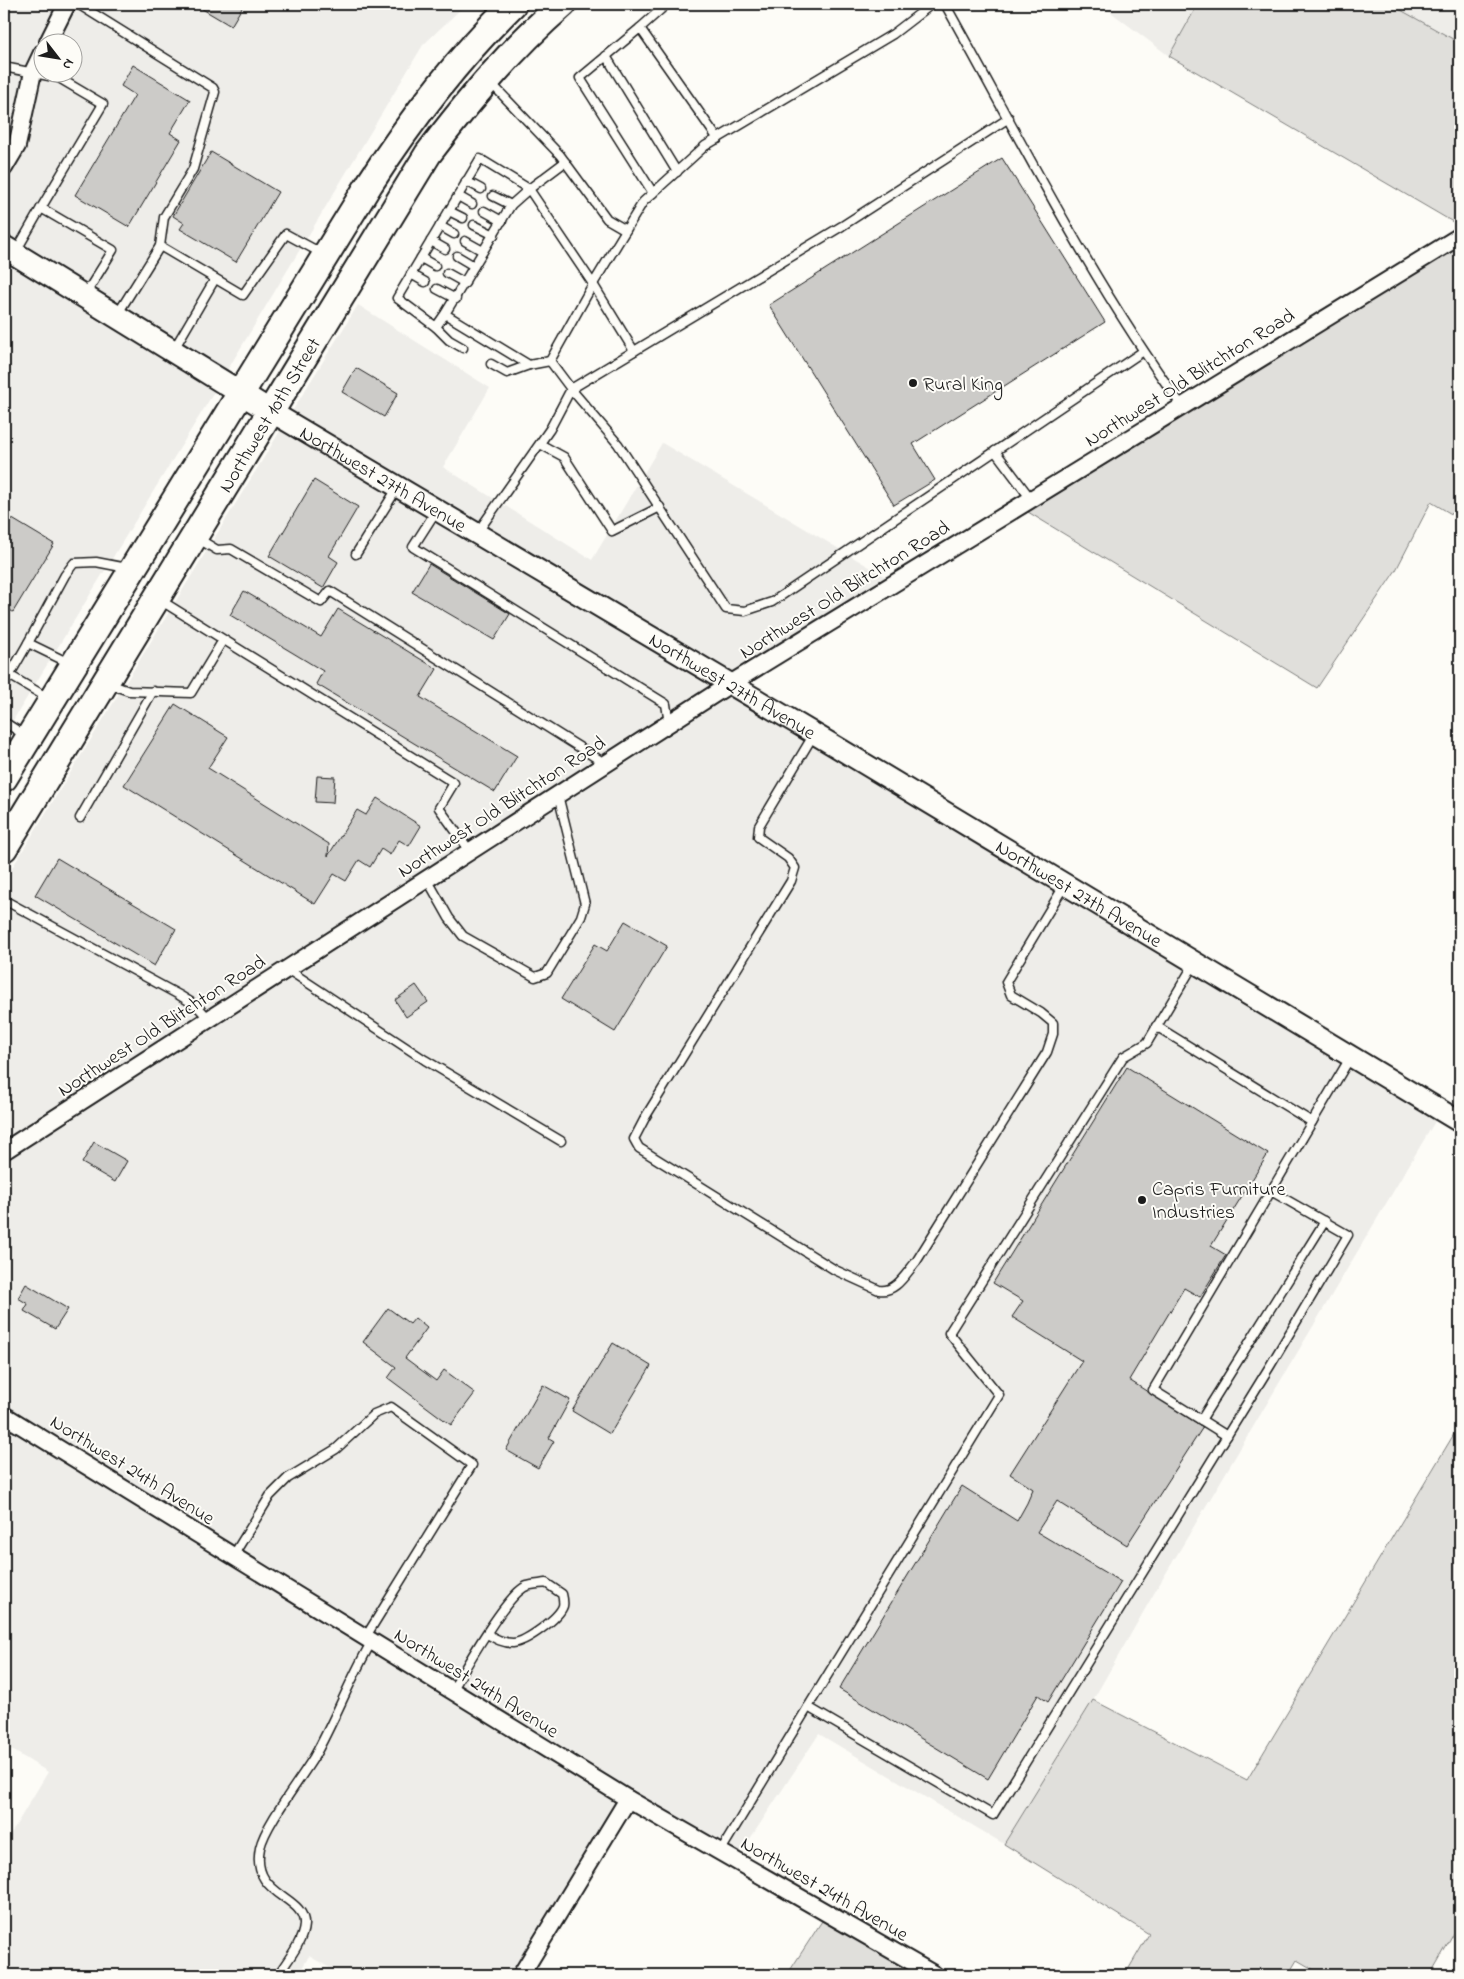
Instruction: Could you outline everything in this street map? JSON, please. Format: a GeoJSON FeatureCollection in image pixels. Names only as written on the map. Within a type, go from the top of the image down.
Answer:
{"type":"FeatureCollection","features":[{"type":"Feature","properties":{"kind":"highway","name":"Northwest 10th Street"},"geometry":{"type":"LineString","coordinates":[[4,778],[239,393],[399,139],[435,90],[477,39],[513,4]]}},
{"type":"Feature","properties":{"kind":"highway","name":"Northwest 10th Street"},"geometry":{"type":"LineString","coordinates":[[4,848],[428,154],[502,62],[563,4]]}},
{"type":"Feature","properties":{"kind":"highway"},"geometry":{"type":"LineString","coordinates":[[74,664],[105,683]]}},
{"type":"Feature","properties":{"kind":"main road","name":"Northwest 27th Avenue"},"geometry":{"type":"LineString","coordinates":[[9,250],[270,411]]}},
{"type":"Feature","properties":{"kind":"street"},"geometry":{"type":"LineString","coordinates":[[53,32],[67,4]]}},
{"type":"Feature","properties":{"kind":"street"},"geometry":{"type":"LineString","coordinates":[[4,168],[17,146],[32,77]]}},
{"type":"Feature","properties":{"kind":"street","name":"Northwest Old Blitchton Road"},"geometry":{"type":"LineString","coordinates":[[4,1151],[730,684],[1460,236]]}},
{"type":"Feature","properties":{"kind":"street","name":"Northwest 27th Avenue"},"geometry":{"type":"LineString","coordinates":[[270,411],[814,734],[1460,1122]]}},
{"type":"Feature","properties":{"kind":"street","name":"Northwest 24th Avenue"},"geometry":{"type":"LineString","coordinates":[[6,1422],[233,1556],[628,1799],[935,1975]]}},
{"type":"Feature","properties":{"kind":"street"},"geometry":{"type":"LineString","coordinates":[[521,1975],[628,1799]]}},
{"type":"Feature","properties":{"kind":"lane"},"geometry":{"type":"LineString","coordinates":[[78,4],[213,88],[215,92],[193,169],[164,217],[160,246],[116,317]]}},
{"type":"Feature","properties":{"kind":"lane"},"geometry":{"type":"LineString","coordinates":[[653,193],[580,78],[667,4]]}},
{"type":"Feature","properties":{"kind":"lane"},"geometry":{"type":"LineString","coordinates":[[550,361],[593,284],[643,202],[706,146],[893,34],[932,4]]}},
{"type":"Feature","properties":{"kind":"lane"},"geometry":{"type":"LineString","coordinates":[[945,4],[1009,118],[1075,242],[1142,352],[1182,406]]}},
{"type":"Feature","properties":{"kind":"lane"},"geometry":{"type":"LineString","coordinates":[[640,28],[718,139]]}},
{"type":"Feature","properties":{"kind":"lane"},"geometry":{"type":"LineString","coordinates":[[606,56],[677,172]]}},
{"type":"Feature","properties":{"kind":"lane"},"geometry":{"type":"LineString","coordinates":[[4,68],[32,72]]}},
{"type":"Feature","properties":{"kind":"lane"},"geometry":{"type":"LineString","coordinates":[[488,79],[565,162],[607,219],[626,230]]}},
{"type":"Feature","properties":{"kind":"lane"},"geometry":{"type":"LineString","coordinates":[[9,250],[42,208],[104,104],[66,82]]}},
{"type":"Feature","properties":{"kind":"lane"},"geometry":{"type":"LineString","coordinates":[[477,534],[540,444],[571,389],[842,226],[1009,118]]}},
{"type":"Feature","properties":{"kind":"lane"},"geometry":{"type":"LineString","coordinates":[[463,348],[449,340],[436,327],[397,298],[480,159],[529,189],[593,284],[634,351]]}},
{"type":"Feature","properties":{"kind":"lane"},"geometry":{"type":"LineString","coordinates":[[436,327],[456,299],[511,205],[565,162]]}},
{"type":"Feature","properties":{"kind":"lane"},"geometry":{"type":"LineString","coordinates":[[466,181],[481,189]]}},
{"type":"Feature","properties":{"kind":"lane"},"geometry":{"type":"LineString","coordinates":[[458,196],[472,204]]}},
{"type":"Feature","properties":{"kind":"lane"},"geometry":{"type":"LineString","coordinates":[[493,196],[511,205]]}},
{"type":"Feature","properties":{"kind":"lane"},"geometry":{"type":"LineString","coordinates":[[42,208],[113,250],[84,297]]}},
{"type":"Feature","properties":{"kind":"lane"},"geometry":{"type":"LineString","coordinates":[[449,210],[463,218]]}},
{"type":"Feature","properties":{"kind":"lane"},"geometry":{"type":"LineString","coordinates":[[484,211],[502,221]]}},
{"type":"Feature","properties":{"kind":"lane"},"geometry":{"type":"LineString","coordinates":[[474,225],[494,235]]}},
{"type":"Feature","properties":{"kind":"lane"},"geometry":{"type":"LineString","coordinates":[[440,226],[454,234]]}},
{"type":"Feature","properties":{"kind":"lane"},"geometry":{"type":"LineString","coordinates":[[160,246],[243,295],[286,234],[324,256]]}},
{"type":"Feature","properties":{"kind":"lane"},"geometry":{"type":"LineString","coordinates":[[431,241],[445,250]]}},
{"type":"Feature","properties":{"kind":"lane"},"geometry":{"type":"LineString","coordinates":[[465,241],[483,252]]}},
{"type":"Feature","properties":{"kind":"lane"},"geometry":{"type":"LineString","coordinates":[[457,256],[474,266]]}},
{"type":"Feature","properties":{"kind":"lane"},"geometry":{"type":"LineString","coordinates":[[421,258],[435,266]]}},
{"type":"Feature","properties":{"kind":"lane"},"geometry":{"type":"LineString","coordinates":[[447,273],[465,283]]}},
{"type":"Feature","properties":{"kind":"lane"},"geometry":{"type":"LineString","coordinates":[[411,274],[425,282]]}},
{"type":"Feature","properties":{"kind":"lane"},"geometry":{"type":"LineString","coordinates":[[172,352],[216,280]]}},
{"type":"Feature","properties":{"kind":"lane"},"geometry":{"type":"LineString","coordinates":[[437,288],[456,299]]}},
{"type":"Feature","properties":{"kind":"lane"},"geometry":{"type":"LineString","coordinates":[[445,314],[529,365]]}},
{"type":"Feature","properties":{"kind":"lane"},"geometry":{"type":"LineString","coordinates":[[550,361],[571,389],[618,444],[726,609],[745,611],[772,602],[1142,352]]}},
{"type":"Feature","properties":{"kind":"lane"},"geometry":{"type":"LineString","coordinates":[[491,364],[507,373],[529,365],[550,361]]}},
{"type":"Feature","properties":{"kind":"lane"},"geometry":{"type":"LineString","coordinates":[[540,444],[564,457],[612,531],[660,507]]}},
{"type":"Feature","properties":{"kind":"lane"},"geometry":{"type":"LineString","coordinates":[[995,451],[1031,500]]}},
{"type":"Feature","properties":{"kind":"lane"},"geometry":{"type":"LineString","coordinates":[[356,554],[398,487]]}},
{"type":"Feature","properties":{"kind":"lane"},"geometry":{"type":"LineString","coordinates":[[437,510],[413,547],[666,704],[669,724]]}},
{"type":"Feature","properties":{"kind":"lane"},"geometry":{"type":"LineString","coordinates":[[194,536],[217,550],[231,548],[322,602],[330,591],[606,764]]}},
{"type":"Feature","properties":{"kind":"lane"},"geometry":{"type":"LineString","coordinates":[[4,684],[65,575],[74,563],[96,562],[132,569]]}},
{"type":"Feature","properties":{"kind":"lane"},"geometry":{"type":"LineString","coordinates":[[156,598],[454,784],[439,808],[470,851]]}},
{"type":"Feature","properties":{"kind":"lane"},"geometry":{"type":"LineString","coordinates":[[105,683],[129,691],[191,693],[223,640]]}},
{"type":"Feature","properties":{"kind":"lane"},"geometry":{"type":"LineString","coordinates":[[28,643],[74,664]]}},
{"type":"Feature","properties":{"kind":"lane"},"geometry":{"type":"LineString","coordinates":[[9,675],[52,700]]}},
{"type":"Feature","properties":{"kind":"lane"},"geometry":{"type":"LineString","coordinates":[[80,818],[153,691]]}},
{"type":"Feature","properties":{"kind":"lane"},"geometry":{"type":"LineString","coordinates":[[4,722],[29,738]]}},
{"type":"Feature","properties":{"kind":"lane"},"geometry":{"type":"LineString","coordinates":[[814,734],[759,826],[758,837],[788,858],[795,868],[791,881],[646,1116],[634,1139],[639,1148],[835,1270],[879,1290],[886,1291],[896,1286],[916,1262],[1047,1052],[1053,1034],[1053,1023],[1041,1013],[1011,996],[1006,982],[1065,884]]}},
{"type":"Feature","properties":{"kind":"lane"},"geometry":{"type":"LineString","coordinates":[[427,879],[449,918],[463,936],[535,977],[547,973],[581,917],[585,904],[558,795]]}},
{"type":"Feature","properties":{"kind":"lane"},"geometry":{"type":"LineString","coordinates":[[4,900],[179,995],[197,1006],[209,1019]]}},
{"type":"Feature","properties":{"kind":"lane"},"geometry":{"type":"LineString","coordinates":[[720,1852],[999,1395],[949,1333],[1123,1057],[1147,1043],[1195,962]]}},
{"type":"Feature","properties":{"kind":"lane"},"geometry":{"type":"LineString","coordinates":[[287,969],[425,1060],[561,1141]]}},
{"type":"Feature","properties":{"kind":"lane"},"geometry":{"type":"LineString","coordinates":[[1156,1026],[1312,1122]]}},
{"type":"Feature","properties":{"kind":"lane"},"geometry":{"type":"LineString","coordinates":[[1227,1436],[1153,1390],[1351,1056]]}},
{"type":"Feature","properties":{"kind":"lane"},"geometry":{"type":"LineString","coordinates":[[808,1707],[992,1814],[1227,1436],[1348,1235],[1270,1191]]}},
{"type":"Feature","properties":{"kind":"lane"},"geometry":{"type":"LineString","coordinates":[[1201,1420],[1325,1221]]}},
{"type":"Feature","properties":{"kind":"lane"},"geometry":{"type":"LineString","coordinates":[[233,1556],[270,1496],[288,1478],[336,1449],[374,1414],[391,1407],[472,1465],[368,1640],[315,1755],[260,1847],[258,1864],[262,1877],[270,1888],[300,1911],[304,1924],[297,1944],[278,1975]]}},
{"type":"Feature","properties":{"kind":"lane"},"geometry":{"type":"LineString","coordinates":[[452,1691],[488,1634],[512,1596],[527,1586],[546,1584],[562,1594],[564,1604],[558,1615],[516,1643],[502,1642],[488,1634]]}},
{"type":"Feature","properties":{"kind":"shaded area"},"geometry":{"type":"Polygon","coordinates":[[[4,4],[56,4],[42,32],[32,32],[32,52],[24,68],[8,142],[4,150],[4,4]]]}},
{"type":"Feature","properties":{"kind":"shaded area"},"geometry":{"type":"Polygon","coordinates":[[[78,4],[466,4],[423,45],[225,374],[4,237],[4,187],[25,151],[41,82],[82,82],[82,32],[64,32],[78,4]]]}},
{"type":"Feature","properties":{"kind":"shaded area"},"geometry":{"type":"Polygon","coordinates":[[[1100,4],[1198,4],[1169,56],[1100,4]]]}},
{"type":"Feature","properties":{"kind":"shaded area"},"geometry":{"type":"Polygon","coordinates":[[[1198,4],[1390,4],[1460,43],[1460,224],[1458,225],[1169,56],[1198,4]]]}},
{"type":"Feature","properties":{"kind":"shaded area"},"geometry":{"type":"Polygon","coordinates":[[[1390,4],[1460,4],[1460,43],[1390,4]]]}},
{"type":"Feature","properties":{"kind":"shaded area"},"geometry":{"type":"Polygon","coordinates":[[[1460,246],[1460,519],[1431,502],[1396,570],[1317,688],[1028,512],[1460,246]]]}},
{"type":"Feature","properties":{"kind":"shaded area"},"geometry":{"type":"Polygon","coordinates":[[[4,257],[216,389],[4,735],[4,257]]]}},
{"type":"Feature","properties":{"kind":"shaded area"},"geometry":{"type":"Polygon","coordinates":[[[358,305],[490,388],[443,467],[592,560],[662,443],[886,577],[729,673],[291,413],[358,305]]]}},
{"type":"Feature","properties":{"kind":"shaded area"},"geometry":{"type":"Polygon","coordinates":[[[282,428],[713,684],[4,1140],[4,881],[282,428]]]}},
{"type":"Feature","properties":{"kind":"shaded area"},"geometry":{"type":"Polygon","coordinates":[[[732,695],[1437,1118],[1156,1590],[1093,1700],[1004,1844],[819,1734],[740,1854],[632,1792],[4,1405],[4,1163],[732,695]]]}},
{"type":"Feature","properties":{"kind":"shaded area"},"geometry":{"type":"Polygon","coordinates":[[[1460,1424],[1460,1923],[1430,1975],[1323,1975],[1297,1960],[1288,1975],[1125,1975],[1149,1934],[1004,1844],[1093,1700],[1247,1780],[1460,1424]]]}},
{"type":"Feature","properties":{"kind":"shaded area"},"geometry":{"type":"Polygon","coordinates":[[[4,1425],[615,1802],[509,1975],[342,1975],[309,1956],[298,1975],[4,1975],[4,1845],[48,1772],[4,1745],[4,1425]]]}},
{"type":"Feature","properties":{"kind":"shaded area"},"geometry":{"type":"Polygon","coordinates":[[[822,1921],[917,1975],[787,1975],[822,1921]]]}},
{"type":"Feature","properties":{"kind":"building"},"geometry":{"type":"Polygon","coordinates":[[[194,4],[244,4],[231,26],[194,4]]]}},
{"type":"Feature","properties":{"kind":"building"},"geometry":{"type":"Polygon","coordinates":[[[133,65],[190,100],[170,133],[181,140],[129,227],[75,195],[135,95],[121,86],[133,65]]]}},
{"type":"Feature","properties":{"kind":"building"},"geometry":{"type":"Polygon","coordinates":[[[211,152],[278,192],[236,262],[180,229],[184,223],[173,216],[211,152]]]}},
{"type":"Feature","properties":{"kind":"building","name":"Rural King"},"geometry":{"type":"Polygon","coordinates":[[[1002,158],[1105,322],[913,444],[935,480],[894,505],[769,305],[1002,158]]]}},
{"type":"Feature","properties":{"kind":"building"},"geometry":{"type":"Polygon","coordinates":[[[356,368],[398,393],[384,417],[342,392],[356,368]]]}},
{"type":"Feature","properties":{"kind":"building"},"geometry":{"type":"Polygon","coordinates":[[[314,480],[358,507],[329,556],[338,562],[323,588],[269,556],[314,480]]]}},
{"type":"Feature","properties":{"kind":"building"},"geometry":{"type":"Polygon","coordinates":[[[4,514],[54,544],[13,612],[4,607],[4,514]]]}},
{"type":"Feature","properties":{"kind":"building"},"geometry":{"type":"Polygon","coordinates":[[[429,564],[510,614],[494,640],[412,592],[429,564]]]}},
{"type":"Feature","properties":{"kind":"building"},"geometry":{"type":"Polygon","coordinates":[[[244,591],[321,637],[338,609],[437,669],[420,697],[517,756],[495,792],[316,684],[323,671],[230,615],[244,591]]]}},
{"type":"Feature","properties":{"kind":"building"},"geometry":{"type":"Polygon","coordinates":[[[175,704],[228,737],[208,768],[329,844],[328,856],[357,810],[366,815],[377,798],[421,826],[409,846],[399,840],[390,855],[381,849],[370,867],[359,860],[346,881],[334,874],[315,904],[124,785],[175,704]]]}},
{"type":"Feature","properties":{"kind":"building"},"geometry":{"type":"Polygon","coordinates":[[[317,776],[335,777],[333,803],[315,802],[317,776]]]}},
{"type":"Feature","properties":{"kind":"building"},"geometry":{"type":"Polygon","coordinates":[[[57,858],[176,929],[154,966],[35,895],[57,858]]]}},
{"type":"Feature","properties":{"kind":"building"},"geometry":{"type":"Polygon","coordinates":[[[625,921],[667,946],[615,1032],[561,999],[595,944],[607,951],[625,921]]]}},
{"type":"Feature","properties":{"kind":"building"},"geometry":{"type":"Polygon","coordinates":[[[416,985],[428,1002],[406,1017],[395,1000],[416,985]]]}},
{"type":"Feature","properties":{"kind":"building"},"geometry":{"type":"Polygon","coordinates":[[[1127,1067],[1268,1154],[1211,1246],[1226,1255],[1200,1297],[1184,1288],[1129,1380],[1203,1427],[1127,1545],[1057,1501],[1037,1532],[1121,1582],[1048,1702],[1038,1695],[988,1779],[839,1689],[962,1486],[1017,1521],[1027,1503],[1033,1489],[1010,1474],[1082,1361],[1012,1317],[1023,1301],[993,1283],[1127,1067]]]}},
{"type":"Feature","properties":{"kind":"building"},"geometry":{"type":"Polygon","coordinates":[[[94,1142],[127,1161],[115,1182],[82,1163],[94,1142]]]}},
{"type":"Feature","properties":{"kind":"building"},"geometry":{"type":"Polygon","coordinates":[[[26,1284],[68,1309],[55,1329],[24,1311],[28,1304],[18,1298],[26,1284]]]}},
{"type":"Feature","properties":{"kind":"building"},"geometry":{"type":"Polygon","coordinates":[[[388,1308],[410,1324],[415,1318],[427,1328],[405,1358],[436,1381],[444,1370],[475,1393],[451,1425],[388,1378],[396,1367],[363,1342],[388,1308]]]}},
{"type":"Feature","properties":{"kind":"building"},"geometry":{"type":"Polygon","coordinates":[[[613,1343],[651,1366],[610,1434],[572,1411],[613,1343]]]}},
{"type":"Feature","properties":{"kind":"building"},"geometry":{"type":"Polygon","coordinates":[[[543,1385],[570,1400],[549,1438],[554,1441],[538,1468],[506,1450],[543,1385]]]}},
{"type":"Feature","properties":{"kind":"place","name":"Rural King"},"geometry":{"type":"Point","coordinates":[913,383]}},
{"type":"Feature","properties":{"kind":"place","name":"Capris Furniture Industries"},"geometry":{"type":"Point","coordinates":[1142,1200]}}]}
